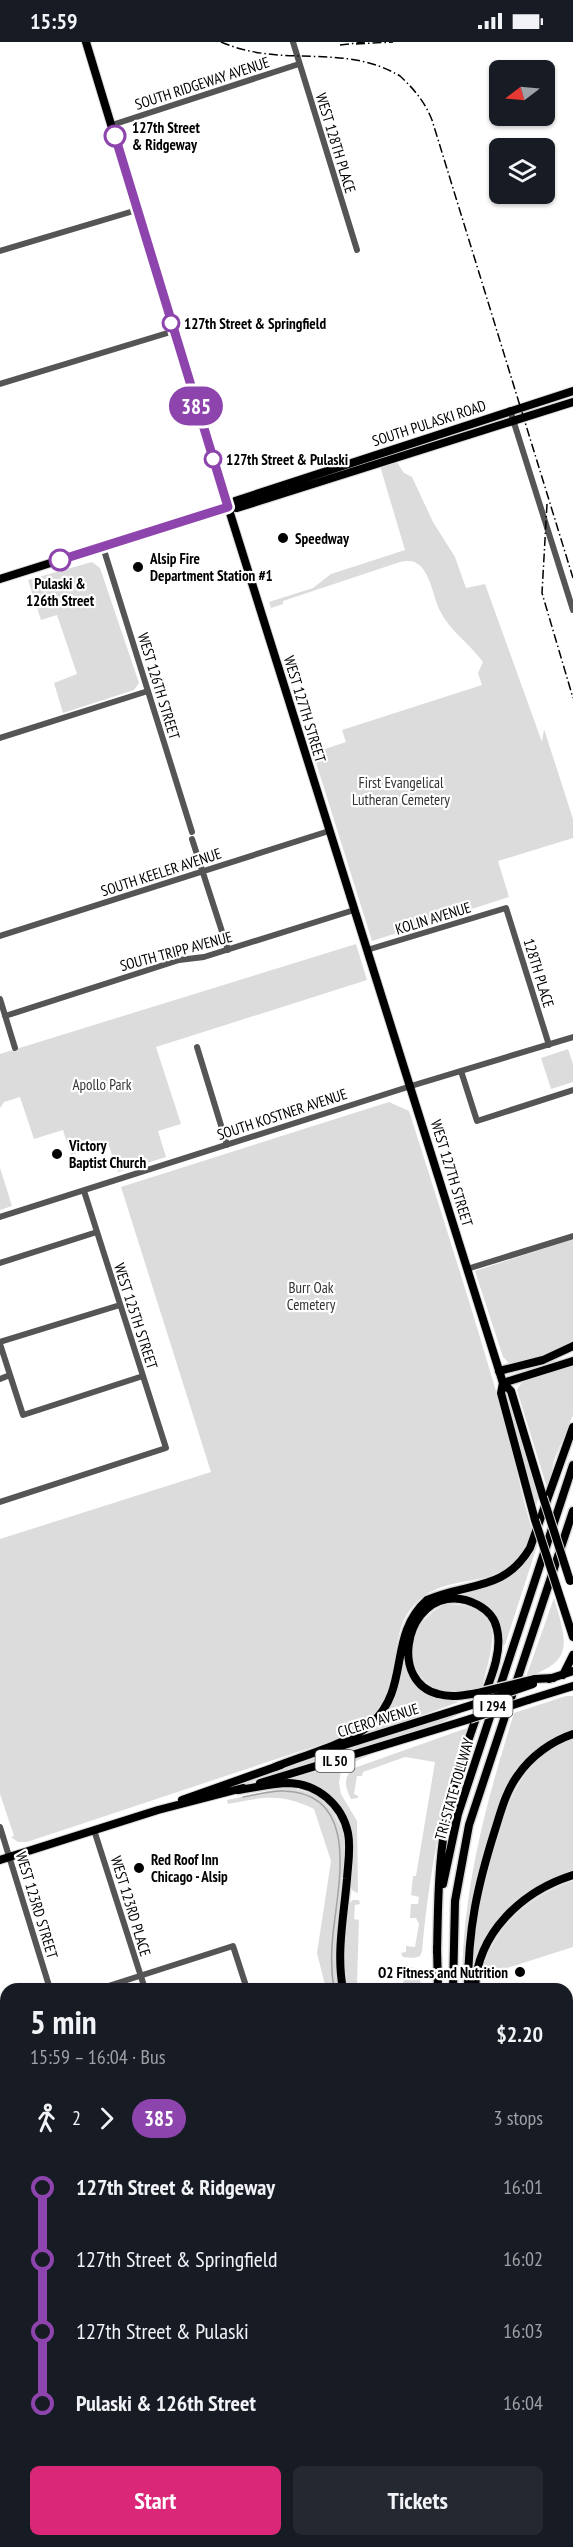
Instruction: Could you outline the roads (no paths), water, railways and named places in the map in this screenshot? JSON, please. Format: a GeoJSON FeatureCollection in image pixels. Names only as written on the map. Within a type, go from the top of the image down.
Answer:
{"type":"FeatureCollection","features":[{"type":"Feature","properties":{"kind":"highway"},"geometry":{"type":"LineString","coordinates":[[499,1371],[543,1359],[573,1346]]}},
{"type":"Feature","properties":{"kind":"highway"},"geometry":{"type":"LineString","coordinates":[[503,1383],[573,1361]]}},
{"type":"Feature","properties":{"kind":"highway"},"geometry":{"type":"LineString","coordinates":[[275,1767],[354,1736],[371,1725],[386,1706],[395,1686],[407,1625],[418,1608],[427,1600],[500,1579],[521,1563],[530,1548],[573,1427]]}},
{"type":"Feature","properties":{"kind":"highway","name":"TRI-STATE TOLLWAY"},"geometry":{"type":"LineString","coordinates":[[438,1983],[436,1953],[442,1889],[458,1814],[573,1465]]}},
{"type":"Feature","properties":{"kind":"highway","name":"TRI-STATE TOLLWAY"},"geometry":{"type":"LineString","coordinates":[[453,1983],[455,1901],[469,1825],[573,1511]]}},
{"type":"Feature","properties":{"kind":"highway"},"geometry":{"type":"LineString","coordinates":[[436,1953],[440,1869],[445,1825],[456,1777],[491,1675],[499,1642],[497,1627],[493,1620],[477,1604],[457,1598],[434,1603],[416,1621],[410,1635],[409,1661],[412,1672],[423,1686],[436,1694],[454,1697],[478,1693],[534,1682],[558,1676]]}},
{"type":"Feature","properties":{"kind":"highway"},"geometry":{"type":"LineString","coordinates":[[468,1983],[469,1937],[475,1899],[503,1804],[517,1776],[528,1762],[549,1745],[573,1734]]}},
{"type":"Feature","properties":{"kind":"highway"},"geometry":{"type":"LineString","coordinates":[[238,1790],[287,1783],[300,1785],[328,1798],[338,1810],[348,1833],[349,1851],[340,1956],[342,1983]]}},
{"type":"Feature","properties":{"kind":"highway"},"geometry":{"type":"LineString","coordinates":[[476,1983],[480,1961],[501,1922],[517,1905],[534,1892],[573,1875]]}},
{"type":"Feature","properties":{"kind":"main road","name":"WEST 127TH STREET"},"geometry":{"type":"LineString","coordinates":[[86,42],[329,831],[499,1371],[503,1383],[511,1391],[573,1590]]}},
{"type":"Feature","properties":{"kind":"main road","name":"SOUTH PULASKI ROAD"},"geometry":{"type":"LineString","coordinates":[[0,579],[228,507],[235,501],[573,391]]}},
{"type":"Feature","properties":{"kind":"main road","name":"SOUTH PULASKI ROAD"},"geometry":{"type":"LineString","coordinates":[[228,507],[237,508],[573,402]]}},
{"type":"Feature","properties":{"kind":"main road","name":"WEST 127TH STREET"},"geometry":{"type":"LineString","coordinates":[[503,1383],[501,1393],[535,1520],[573,1637]]}},
{"type":"Feature","properties":{"kind":"main road"},"geometry":{"type":"LineString","coordinates":[[558,1676],[573,1655]]}},
{"type":"Feature","properties":{"kind":"main road"},"geometry":{"type":"LineString","coordinates":[[558,1676],[573,1671]]}},
{"type":"Feature","properties":{"kind":"main road","name":"CICERO AVENUE"},"geometry":{"type":"LineString","coordinates":[[158,1810],[212,1788],[475,1704],[534,1682]]}},
{"type":"Feature","properties":{"kind":"main road","name":"CICERO AVENUE"},"geometry":{"type":"LineString","coordinates":[[0,1860],[158,1810],[238,1790],[570,1689]]}},
{"type":"Feature","properties":{"kind":"street","name":"WEST 128TH PLACE"},"geometry":{"type":"LineString","coordinates":[[292,42],[357,250]]}},
{"type":"Feature","properties":{"kind":"street","name":"SOUTH RIDGEWAY AVENUE"},"geometry":{"type":"LineString","coordinates":[[112,125],[300,64]]}},
{"type":"Feature","properties":{"kind":"street"},"geometry":{"type":"LineString","coordinates":[[0,250],[137,210]]}},
{"type":"Feature","properties":{"kind":"street"},"geometry":{"type":"LineString","coordinates":[[0,384],[174,332]]}},
{"type":"Feature","properties":{"kind":"street"},"geometry":{"type":"LineString","coordinates":[[510,410],[573,610]]}},
{"type":"Feature","properties":{"kind":"street","name":"WEST 126TH STREET"},"geometry":{"type":"LineString","coordinates":[[103,547],[228,950]]}},
{"type":"Feature","properties":{"kind":"street"},"geometry":{"type":"LineString","coordinates":[[0,738],[148,691]]}},
{"type":"Feature","properties":{"kind":"street","name":"SOUTH KEELER AVENUE"},"geometry":{"type":"LineString","coordinates":[[0,936],[329,831]]}},
{"type":"Feature","properties":{"kind":"street","name":"KOLIN AVENUE"},"geometry":{"type":"LineString","coordinates":[[367,950],[506,908]]}},
{"type":"Feature","properties":{"kind":"street","name":"128TH PLACE"},"geometry":{"type":"LineString","coordinates":[[506,908],[549,1044]]}},
{"type":"Feature","properties":{"kind":"street","name":"SOUTH TRIPP AVENUE"},"geometry":{"type":"LineString","coordinates":[[5,1016],[179,960],[204,957],[354,910]]}},
{"type":"Feature","properties":{"kind":"street"},"geometry":{"type":"LineString","coordinates":[[0,999],[15,1048]]}},
{"type":"Feature","properties":{"kind":"street","name":"SOUTH KOSTNER AVENUE"},"geometry":{"type":"LineString","coordinates":[[0,1217],[411,1086],[573,1037]]}},
{"type":"Feature","properties":{"kind":"street"},"geometry":{"type":"LineString","coordinates":[[197,1047],[227,1145]]}},
{"type":"Feature","properties":{"kind":"street"},"geometry":{"type":"LineString","coordinates":[[461,1071],[477,1121],[573,1090]]}},
{"type":"Feature","properties":{"kind":"street","name":"WEST 125TH STREET"},"geometry":{"type":"LineString","coordinates":[[0,1502],[165,1448],[84,1191]]}},
{"type":"Feature","properties":{"kind":"street"},"geometry":{"type":"LineString","coordinates":[[0,1263],[97,1232]]}},
{"type":"Feature","properties":{"kind":"street"},"geometry":{"type":"LineString","coordinates":[[467,1269],[573,1236]]}},
{"type":"Feature","properties":{"kind":"street"},"geometry":{"type":"LineString","coordinates":[[120,1305],[0,1343],[22,1415],[143,1376]]}},
{"type":"Feature","properties":{"kind":"street"},"geometry":{"type":"LineString","coordinates":[[0,1379],[10,1376]]}},
{"type":"Feature","properties":{"kind":"street","name":"WEST 123RD STREET"},"geometry":{"type":"LineString","coordinates":[[0,1827],[48,1983]]}},
{"type":"Feature","properties":{"kind":"street","name":"WEST 123RD PLACE"},"geometry":{"type":"LineString","coordinates":[[94,1830],[143,1983]]}},
{"type":"Feature","properties":{"kind":"street"},"geometry":{"type":"LineString","coordinates":[[118,1983],[233,1946],[245,1983]]}},
{"type":"Feature","properties":{"kind":"waterway"},"geometry":{"type":"LineString","coordinates":[[243,1797],[279,1791],[308,1796],[325,1807],[335,1824],[340,1868],[332,1948],[333,1983]]}},
{"type":"Feature","properties":{"kind":"railway"},"geometry":{"type":"LineString","coordinates":[[221,42],[244,50],[267,54],[334,57],[378,66],[400,76],[422,102],[432,120],[573,578]]}},
{"type":"Feature","properties":{"kind":"railway"},"geometry":{"type":"LineString","coordinates":[[340,45],[365,42]]}},
{"type":"Feature","properties":{"kind":"railway"},"geometry":{"type":"LineString","coordinates":[[356,44],[393,42]]}},
{"type":"Feature","properties":{"kind":"railway"},"geometry":{"type":"LineString","coordinates":[[547,504],[542,593],[573,698]]}},
{"type":"Feature","properties":{"kind":"place","name":"127th Street & Ridgeway"},"geometry":{"type":"Point","coordinates":[115,136]}},
{"type":"Feature","properties":{"kind":"place","name":"127th Street & Springfield"},"geometry":{"type":"Point","coordinates":[171,323]}},
{"type":"Feature","properties":{"kind":"place","name":"127th Street & Pulaski"},"geometry":{"type":"Point","coordinates":[213,459]}},
{"type":"Feature","properties":{"kind":"place","name":"Speedway"},"geometry":{"type":"Point","coordinates":[283,538]}},
{"type":"Feature","properties":{"kind":"place","name":"Pulaski & 126th Street"},"geometry":{"type":"Point","coordinates":[60,560]}},
{"type":"Feature","properties":{"kind":"place","name":"Alsip Fire Department Station #1"},"geometry":{"type":"Point","coordinates":[138,567]}},
{"type":"Feature","properties":{"kind":"place","name":"Victory Baptist Church"},"geometry":{"type":"Point","coordinates":[57,1154]}},
{"type":"Feature","properties":{"kind":"place","name":"Red Roof Inn Chicago - Alsip"},"geometry":{"type":"Point","coordinates":[139,1868]}},
{"type":"Feature","properties":{"kind":"place","name":"O2 Fitness and Nutrition"},"geometry":{"type":"Point","coordinates":[520,1972]}},
{"type":"Feature","properties":{"kind":"park label","name":"First Evangelical Lutheran Cemetery"},"geometry":{"type":"Point","coordinates":[401,790]}},
{"type":"Feature","properties":{"kind":"park label","name":"Apollo Park"},"geometry":{"type":"Point","coordinates":[102,1084]}},
{"type":"Feature","properties":{"kind":"park label","name":"Burr Oak Cemetery"},"geometry":{"type":"Point","coordinates":[311,1296]}}]}
